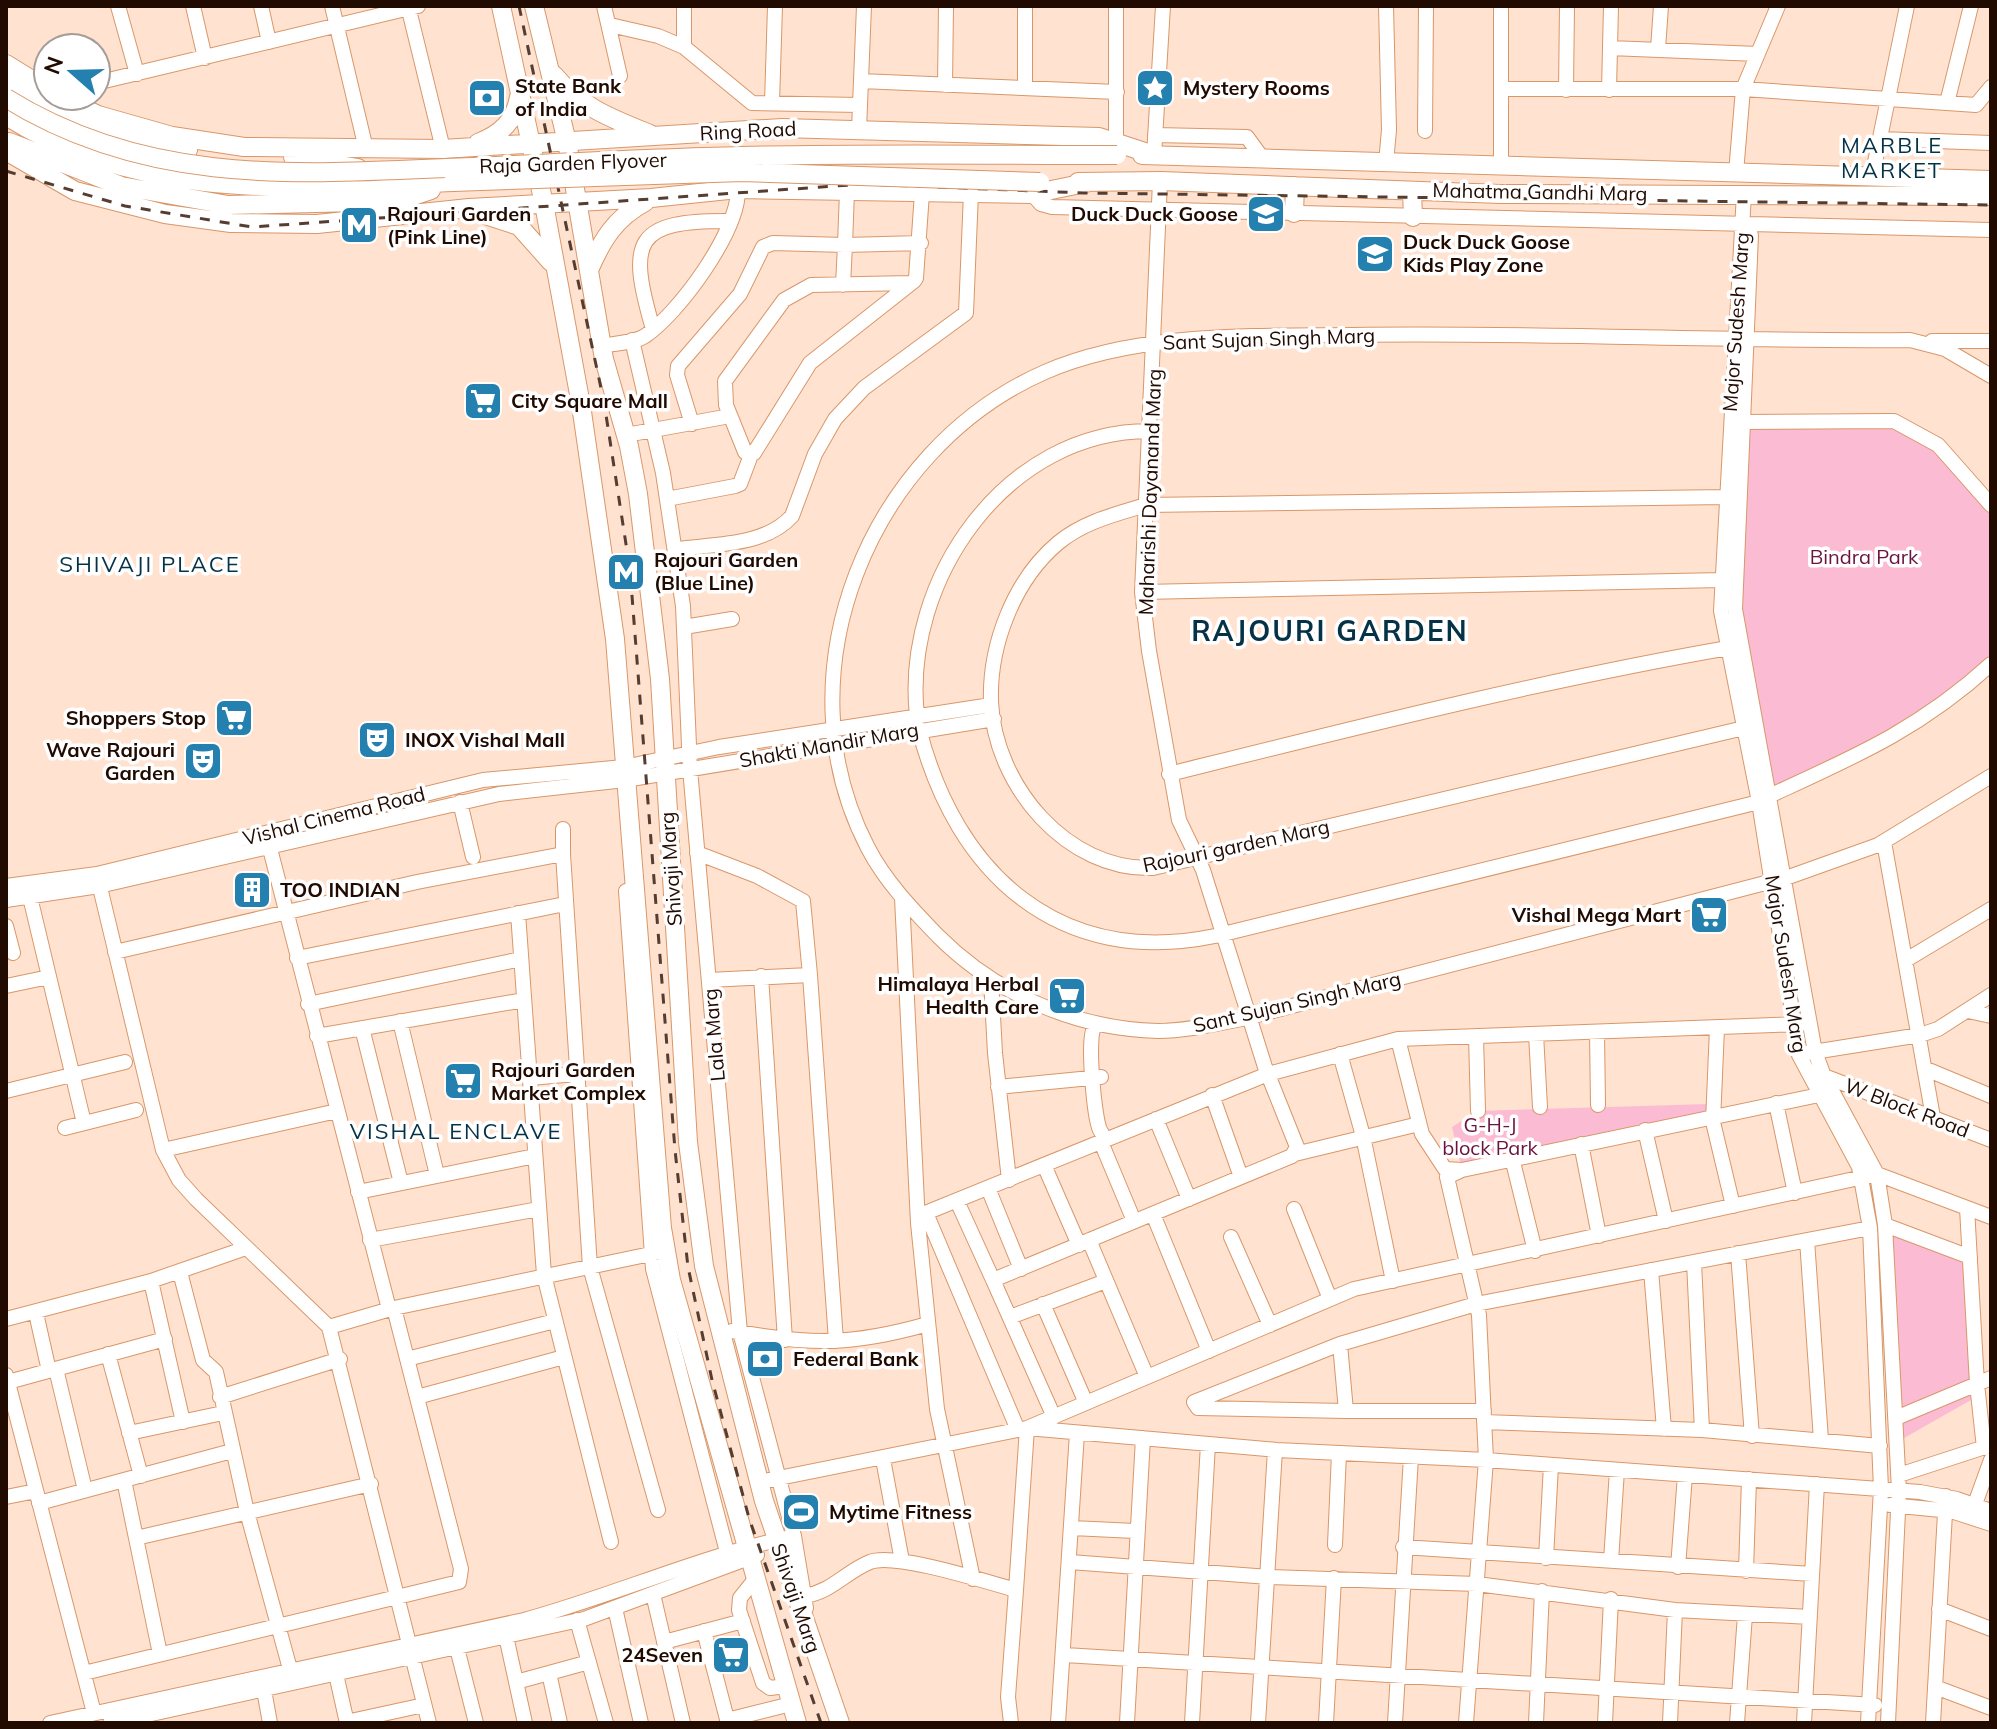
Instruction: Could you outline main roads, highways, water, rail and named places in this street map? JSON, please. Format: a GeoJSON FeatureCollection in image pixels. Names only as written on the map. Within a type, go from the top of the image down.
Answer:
{"type":"FeatureCollection","features":[{"type":"Feature","properties":{"kind":"main road","name":"Shivaji Marg"},"geometry":{"type":"LineString","coordinates":[[501,6],[544,204],[581,405],[615,639],[659,1253],[797,1723]]}},
{"type":"Feature","properties":{"kind":"main road","name":"Shivaji Marg"},"geometry":{"type":"LineString","coordinates":[[534,6],[567,142],[602,346],[638,494],[665,758],[688,1142],[704,1266],[759,1482],[785,1538],[809,1635],[840,1723]]}},
{"type":"Feature","properties":{"kind":"main road"},"geometry":{"type":"LineString","coordinates":[[6,64],[32,86]]}},
{"type":"Feature","properties":{"kind":"main road"},"geometry":{"type":"LineString","coordinates":[[550,70],[571,95],[591,108],[657,137]]}},
{"type":"Feature","properties":{"kind":"main road"},"geometry":{"type":"LineString","coordinates":[[6,79],[32,89]]}},
{"type":"Feature","properties":{"kind":"main road"},"geometry":{"type":"LineString","coordinates":[[468,147],[495,137],[512,120],[520,94]]}},
{"type":"Feature","properties":{"kind":"main road","name":"Raja Garden Flyover"},"geometry":{"type":"LineString","coordinates":[[6,98],[86,140],[141,157],[207,168],[291,174],[742,156],[1117,148],[1154,155]]}},
{"type":"Feature","properties":{"kind":"main road"},"geometry":{"type":"LineString","coordinates":[[68,112],[80,120],[155,145],[247,157],[302,157],[374,172]]}},
{"type":"Feature","properties":{"kind":"main road","name":"Ring Road"},"geometry":{"type":"LineString","coordinates":[[92,112],[172,136],[244,147],[443,149],[567,142],[588,138],[657,137],[735,129],[859,130],[1117,148]]}},
{"type":"Feature","properties":{"kind":"main road","name":"Raja Garden Flyover"},"geometry":{"type":"LineString","coordinates":[[6,116],[82,156],[205,183],[290,189],[742,172],[1036,188],[1090,182]]}},
{"type":"Feature","properties":{"kind":"main road"},"geometry":{"type":"LineString","coordinates":[[735,129],[720,139],[712,161],[718,179],[738,189]]}},
{"type":"Feature","properties":{"kind":"main road"},"geometry":{"type":"LineString","coordinates":[[6,144],[121,186],[228,205],[398,201],[453,182]]}},
{"type":"Feature","properties":{"kind":"main road"},"geometry":{"type":"LineString","coordinates":[[6,144],[13,155],[75,191],[165,214],[231,223],[317,224],[458,209],[651,198],[738,189],[971,193],[1036,188]]}},
{"type":"Feature","properties":{"kind":"main road","name":"Mahatma Gandhi Marg"},"geometry":{"type":"LineString","coordinates":[[1154,155],[1991,180]]}},
{"type":"Feature","properties":{"kind":"main road","name":"Mahatma Gandhi Marg"},"geometry":{"type":"LineString","coordinates":[[1090,182],[1160,181],[1500,194],[1991,196]]}},
{"type":"Feature","properties":{"kind":"main road"},"geometry":{"type":"LineString","coordinates":[[1294,213],[1295,186]]}},
{"type":"Feature","properties":{"kind":"main road"},"geometry":{"type":"LineString","coordinates":[[1412,191],[1413,217]]}},
{"type":"Feature","properties":{"kind":"main road"},"geometry":{"type":"LineString","coordinates":[[589,270],[612,226],[627,212],[651,198]]}},
{"type":"Feature","properties":{"kind":"main road"},"geometry":{"type":"LineString","coordinates":[[458,209],[498,217],[519,226],[538,243],[555,267]]}},
{"type":"Feature","properties":{"kind":"railway"},"geometry":{"type":"LineString","coordinates":[[519,6],[604,402],[630,570],[675,1150],[688,1267],[712,1380],[749,1518],[821,1723]]}},
{"type":"Feature","properties":{"kind":"railway"},"geometry":{"type":"LineString","coordinates":[[6,171],[125,206],[252,227],[864,184],[1084,193],[1991,205]]}},
{"type":"Feature","properties":{"kind":"place","name":"Mystery Rooms"},"geometry":{"type":"Point","coordinates":[1155,88]}},
{"type":"Feature","properties":{"kind":"place","name":"State Bank of India"},"geometry":{"type":"Point","coordinates":[487,98]}},
{"type":"Feature","properties":{"kind":"place","name":"Duck Duck Goose"},"geometry":{"type":"Point","coordinates":[1266,214]}},
{"type":"Feature","properties":{"kind":"place","name":"Rajouri Garden (Pink Line)"},"geometry":{"type":"Point","coordinates":[359,225]}},
{"type":"Feature","properties":{"kind":"place","name":"Duck Duck Goose Kids Play Zone"},"geometry":{"type":"Point","coordinates":[1375,254]}},
{"type":"Feature","properties":{"kind":"place","name":"City Square Mall"},"geometry":{"type":"Point","coordinates":[483,401]}},
{"type":"Feature","properties":{"kind":"place","name":"Rajouri Garden (Blue Line)"},"geometry":{"type":"Point","coordinates":[626,572]}},
{"type":"Feature","properties":{"kind":"place","name":"Shoppers Stop"},"geometry":{"type":"Point","coordinates":[234,718]}},
{"type":"Feature","properties":{"kind":"place","name":"INOX Vishal Mall"},"geometry":{"type":"Point","coordinates":[377,740]}},
{"type":"Feature","properties":{"kind":"place","name":"Wave Rajouri Garden"},"geometry":{"type":"Point","coordinates":[203,761]}},
{"type":"Feature","properties":{"kind":"place","name":"TOO INDIAN"},"geometry":{"type":"Point","coordinates":[252,890]}},
{"type":"Feature","properties":{"kind":"place","name":"Vishal Mega Mart"},"geometry":{"type":"Point","coordinates":[1709,915]}},
{"type":"Feature","properties":{"kind":"place","name":"Himalaya Herbal Health Care"},"geometry":{"type":"Point","coordinates":[1067,996]}},
{"type":"Feature","properties":{"kind":"place","name":"Rajouri Garden Market Complex"},"geometry":{"type":"Point","coordinates":[463,1081]}},
{"type":"Feature","properties":{"kind":"place","name":"Federal Bank"},"geometry":{"type":"Point","coordinates":[765,1359]}},
{"type":"Feature","properties":{"kind":"place","name":"Mytime Fitness"},"geometry":{"type":"Point","coordinates":[801,1512]}},
{"type":"Feature","properties":{"kind":"place","name":"24Seven"},"geometry":{"type":"Point","coordinates":[731,1655]}},
{"type":"Feature","properties":{"kind":"district","name":"MARBLE MARKET"},"geometry":{"type":"Point","coordinates":[1892,158]}},
{"type":"Feature","properties":{"kind":"district","name":"SHIVAJI PLACE"},"geometry":{"type":"Point","coordinates":[150,564]}},
{"type":"Feature","properties":{"kind":"district","name":"RAJOURI GARDEN"},"geometry":{"type":"Point","coordinates":[1330,631]}},
{"type":"Feature","properties":{"kind":"district","name":"VISHAL ENCLAVE"},"geometry":{"type":"Point","coordinates":[456,1131]}},
{"type":"Feature","properties":{"kind":"park label","name":"Bindra Park"},"geometry":{"type":"Point","coordinates":[1864,557]}},
{"type":"Feature","properties":{"kind":"park label","name":"G-H-J block Park"},"geometry":{"type":"Point","coordinates":[1490,1136]}}]}
